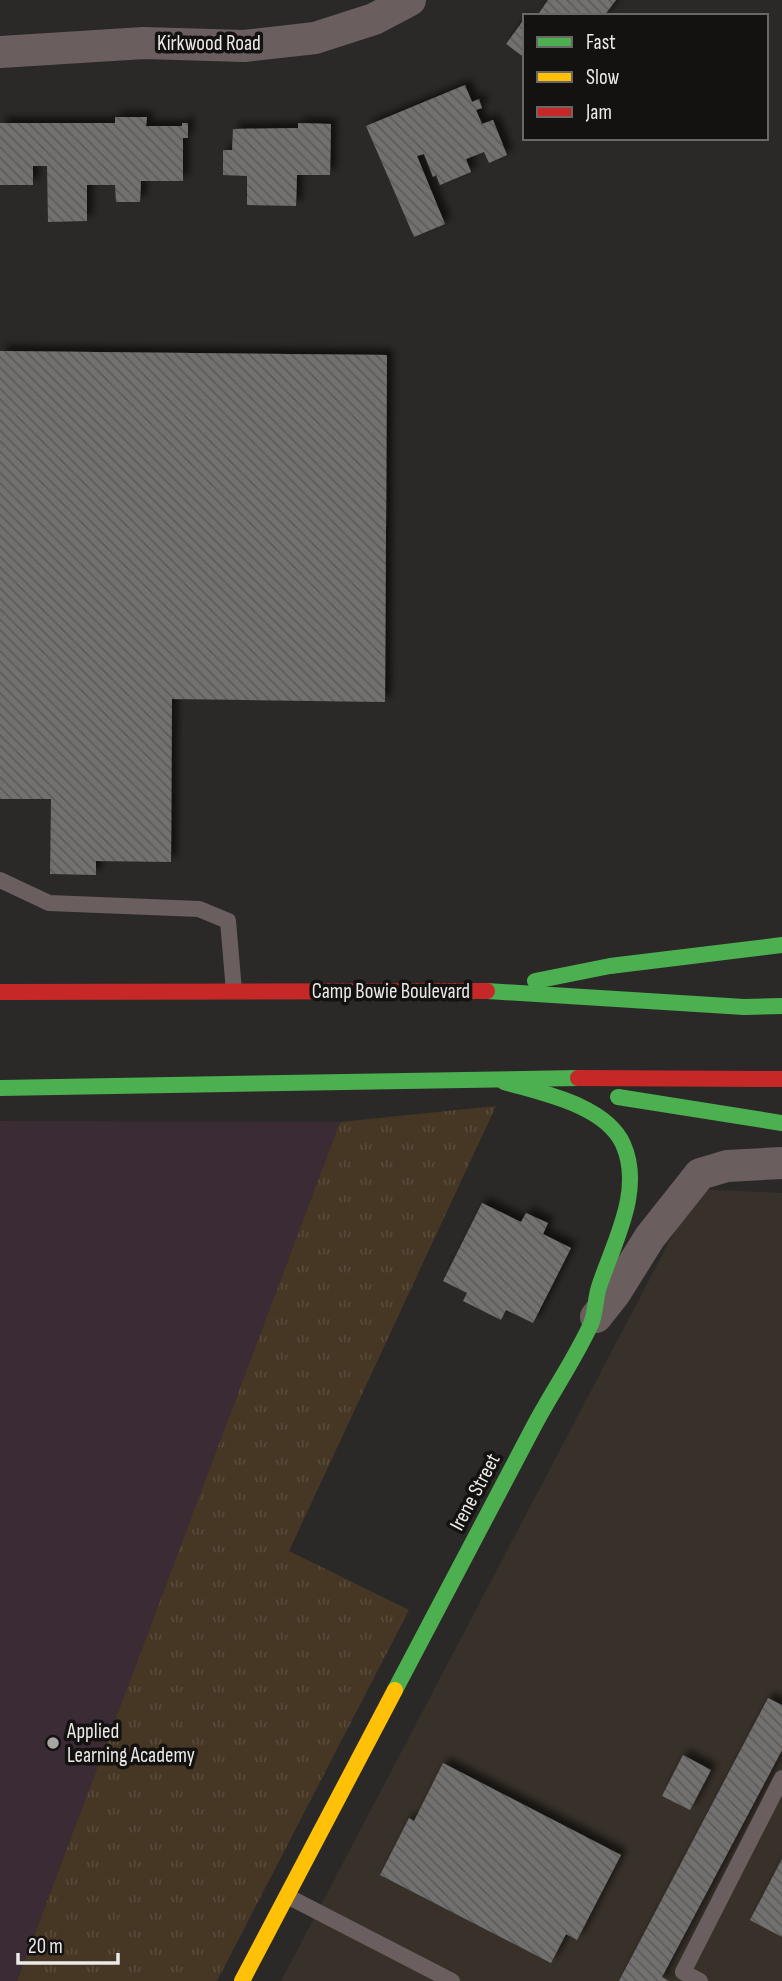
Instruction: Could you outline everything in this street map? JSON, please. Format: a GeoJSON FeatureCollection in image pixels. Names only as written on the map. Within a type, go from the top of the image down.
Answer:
{"type":"FeatureCollection","features":[{"type":"Feature","properties":{"kind":"main road"},"geometry":{"type":"LineString","coordinates":[[464,990],[533,981],[610,966],[782,945]]}},
{"type":"Feature","properties":{"kind":"main road","name":"Camp Bowie Boulevard"},"geometry":{"type":"LineString","coordinates":[[0,992],[464,990],[744,1007],[782,1006]]}},
{"type":"Feature","properties":{"kind":"main road"},"geometry":{"type":"LineString","coordinates":[[492,1078],[782,1123]]}},
{"type":"Feature","properties":{"kind":"main road"},"geometry":{"type":"LineString","coordinates":[[0,1088],[492,1078],[782,1079]]}},
{"type":"Feature","properties":{"kind":"main road","name":"Irene Street"},"geometry":{"type":"LineString","coordinates":[[242,1981],[547,1402],[593,1321],[598,1290],[617,1244],[627,1208],[629,1177],[626,1146],[610,1124],[570,1103],[492,1078]]}},
{"type":"Feature","properties":{"kind":"street","name":"Kirkwood Road"},"geometry":{"type":"LineString","coordinates":[[0,52],[144,43],[244,46],[315,38],[374,19],[410,0]]}},
{"type":"Feature","properties":{"kind":"street"},"geometry":{"type":"LineString","coordinates":[[593,1321],[615,1293],[650,1237],[700,1174],[727,1166],[782,1163]]}},
{"type":"Feature","properties":{"kind":"lane"},"geometry":{"type":"LineString","coordinates":[[0,880],[49,904],[199,909],[228,922],[234,991]]}},
{"type":"Feature","properties":{"kind":"lane"},"geometry":{"type":"LineString","coordinates":[[700,1981],[683,1972],[782,1778]]}},
{"type":"Feature","properties":{"kind":"lane"},"geometry":{"type":"LineString","coordinates":[[287,1896],[452,1981]]}},
{"type":"Feature","properties":{"kind":"shaded area","name":"Applied Learning Academy"},"geometry":{"type":"Polygon","coordinates":[[[0,1121],[340,1122],[17,1981],[0,1981],[0,1121]]]}},
{"type":"Feature","properties":{"kind":"shaded area"},"geometry":{"type":"Polygon","coordinates":[[[697,1189],[782,1193],[782,1981],[281,1981],[697,1189]]]}},
{"type":"Feature","properties":{"kind":"green space"},"geometry":{"type":"Polygon","coordinates":[[[496,1106],[289,1551],[409,1610],[217,1981],[17,1981],[340,1122],[496,1106]]]}},
{"type":"Feature","properties":{"kind":"building"},"geometry":{"type":"Polygon","coordinates":[[[548,0],[616,0],[606,14],[538,14],[548,0]]]}},
{"type":"Feature","properties":{"kind":"building"},"geometry":{"type":"Polygon","coordinates":[[[523,21],[523,57],[506,44],[523,21]]]}},
{"type":"Feature","properties":{"kind":"building"},"geometry":{"type":"Polygon","coordinates":[[[465,85],[472,102],[479,99],[482,108],[476,110],[482,124],[493,120],[507,155],[489,163],[484,152],[466,159],[471,172],[440,185],[436,175],[433,177],[424,154],[417,156],[445,224],[414,237],[366,126],[465,85]]]}},
{"type":"Feature","properties":{"kind":"building"},"geometry":{"type":"Polygon","coordinates":[[[115,117],[147,117],[146,126],[182,126],[182,123],[188,123],[188,138],[183,138],[183,181],[141,181],[140,202],[116,202],[115,185],[87,185],[87,221],[48,222],[47,166],[33,166],[33,185],[0,185],[0,123],[115,123],[115,117]]]}},
{"type":"Feature","properties":{"kind":"building"},"geometry":{"type":"Polygon","coordinates":[[[298,123],[331,124],[330,175],[297,175],[296,206],[247,205],[247,176],[223,175],[223,150],[232,150],[233,129],[298,128],[298,123]]]}},
{"type":"Feature","properties":{"kind":"building"},"geometry":{"type":"Polygon","coordinates":[[[0,351],[387,355],[385,702],[172,699],[171,862],[96,861],[96,875],[50,874],[51,799],[0,799],[0,351]]]}},
{"type":"Feature","properties":{"kind":"building"},"geometry":{"type":"Polygon","coordinates":[[[482,1203],[521,1222],[526,1213],[548,1223],[543,1234],[571,1248],[533,1323],[506,1310],[501,1320],[463,1301],[467,1293],[443,1281],[482,1203]]]}},
{"type":"Feature","properties":{"kind":"building"},"geometry":{"type":"Polygon","coordinates":[[[768,1698],[782,1705],[782,1750],[662,1977],[669,1981],[619,1981],[768,1698]]]}},
{"type":"Feature","properties":{"kind":"building"},"geometry":{"type":"Polygon","coordinates":[[[683,1755],[711,1770],[690,1810],[662,1796],[683,1755]]]}},
{"type":"Feature","properties":{"kind":"building"},"geometry":{"type":"Polygon","coordinates":[[[443,1763],[621,1855],[577,1940],[566,1934],[551,1963],[380,1875],[409,1818],[414,1821],[443,1763]]]}},
{"type":"Feature","properties":{"kind":"building"},"geometry":{"type":"Polygon","coordinates":[[[782,1859],[782,1937],[750,1920],[782,1859]]]}},
{"type":"Feature","properties":{"kind":"traffic: fast"},"geometry":{"type":"LineString","coordinates":[[535,981],[610,966],[782,945]]}},
{"type":"Feature","properties":{"kind":"traffic: fast"},"geometry":{"type":"LineString","coordinates":[[487,991],[744,1007],[782,1006]]}},
{"type":"Feature","properties":{"kind":"traffic: fast"},"geometry":{"type":"LineString","coordinates":[[0,1088],[578,1078]]}},
{"type":"Feature","properties":{"kind":"traffic: fast"},"geometry":{"type":"LineString","coordinates":[[395,1690],[591,1324],[599,1287],[628,1198],[629,1162],[623,1144],[602,1119],[554,1096],[504,1082]]}},
{"type":"Feature","properties":{"kind":"traffic: fast"},"geometry":{"type":"LineString","coordinates":[[618,1097],[782,1123]]}},
{"type":"Feature","properties":{"kind":"traffic: slow"},"geometry":{"type":"LineString","coordinates":[[242,1981],[395,1690]]}},
{"type":"Feature","properties":{"kind":"traffic: jam"},"geometry":{"type":"LineString","coordinates":[[0,992],[487,991]]}},
{"type":"Feature","properties":{"kind":"traffic: jam"},"geometry":{"type":"LineString","coordinates":[[578,1078],[782,1079]]}},
{"type":"Feature","properties":{"kind":"place","name":"Applied Learning Academy"},"geometry":{"type":"Point","coordinates":[53,1743]}}]}
